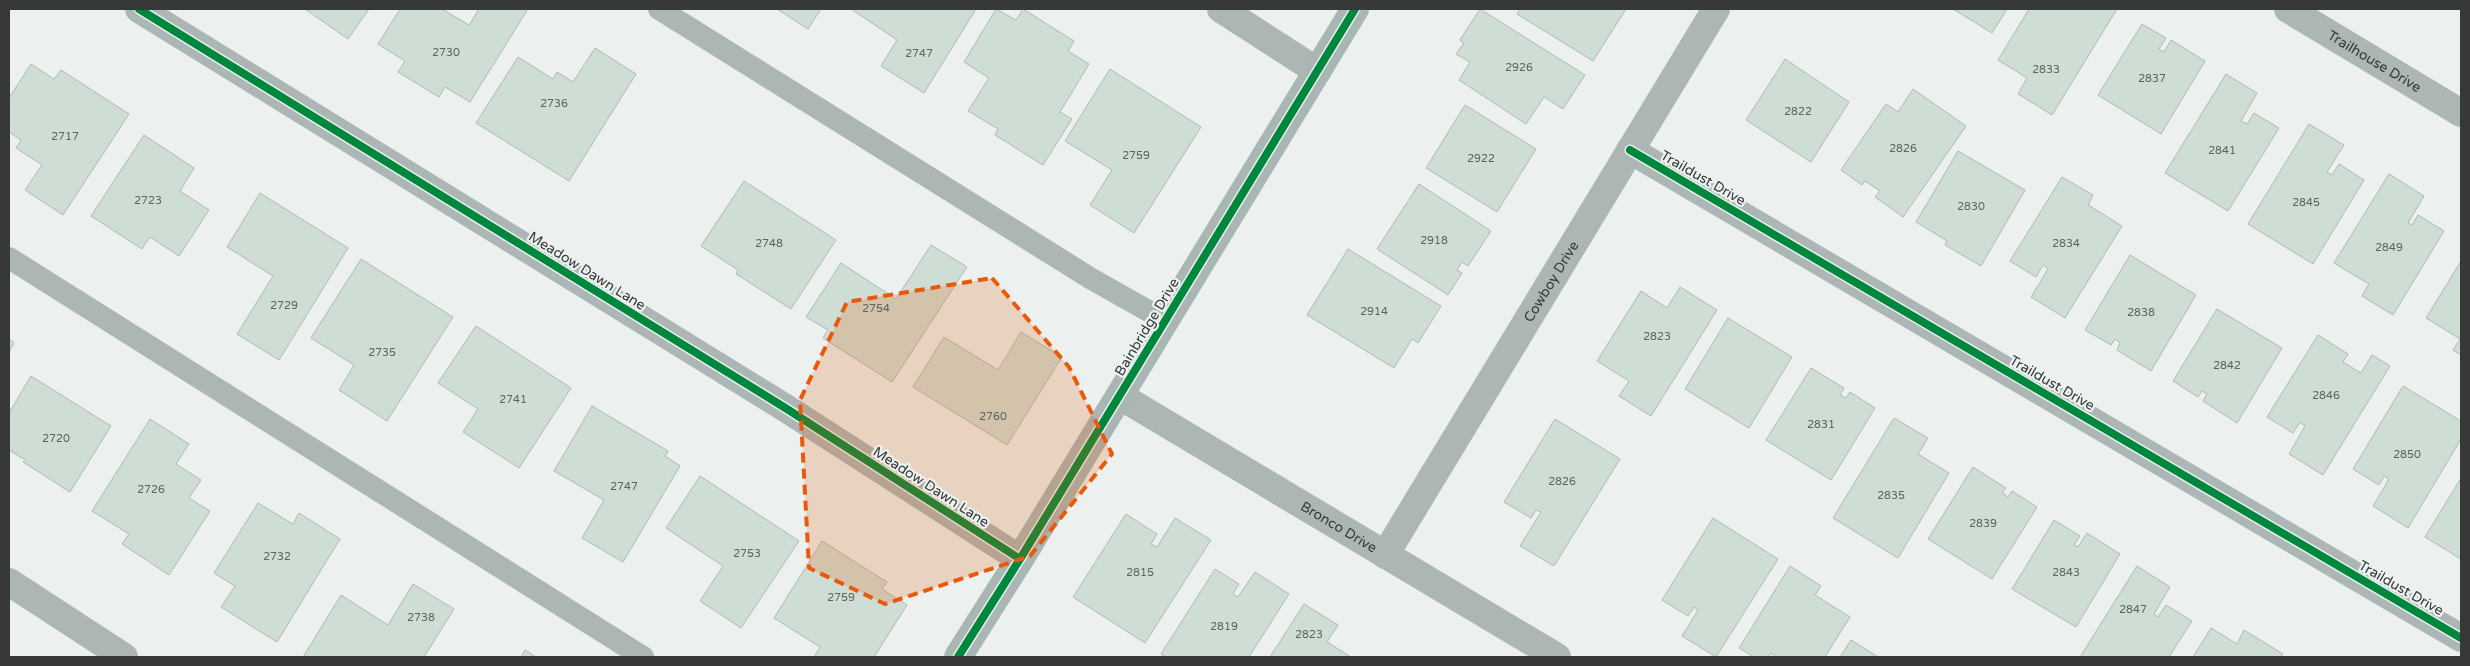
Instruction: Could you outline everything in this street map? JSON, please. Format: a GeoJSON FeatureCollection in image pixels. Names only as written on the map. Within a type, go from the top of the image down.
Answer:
{"type":"FeatureCollection","features":[{"type":"Feature","properties":{"kind":"street","name":"Meadow Dawn Lane"},"geometry":{"type":"LineString","coordinates":[[139,9],[787,409],[1020,560]]}},
{"type":"Feature","properties":{"kind":"street"},"geometry":{"type":"LineString","coordinates":[[1221,9],[1317,72]]}},
{"type":"Feature","properties":{"kind":"street","name":"Bainbridge Drive"},"geometry":{"type":"LineString","coordinates":[[958,657],[1020,560],[1355,9]]}},
{"type":"Feature","properties":{"kind":"street","name":"Cowboy Drive"},"geometry":{"type":"LineString","coordinates":[[1385,555],[1716,9]]}},
{"type":"Feature","properties":{"kind":"street","name":"Trailhouse Drive"},"geometry":{"type":"LineString","coordinates":[[2288,9],[2461,113]]}},
{"type":"Feature","properties":{"kind":"street","name":"Traildust Drive"},"geometry":{"type":"LineString","coordinates":[[1630,150],[2461,638]]}},
{"type":"Feature","properties":{"kind":"street","name":"Bronco Drive"},"geometry":{"type":"LineString","coordinates":[[1120,396],[1557,657]]}},
{"type":"Feature","properties":{"kind":"street"},"geometry":{"type":"LineString","coordinates":[[9,582],[124,657]]}},
{"type":"Feature","properties":{"kind":"lane"},"geometry":{"type":"LineString","coordinates":[[659,9],[1090,278],[1166,321]]}},
{"type":"Feature","properties":{"kind":"lane"},"geometry":{"type":"LineString","coordinates":[[9,258],[643,657]]}},
{"type":"Feature","properties":{"kind":"highlighted area"},"geometry":{"type":"Polygon","coordinates":[[[992,278],[1069,367],[1112,454],[1030,556],[885,604],[809,568],[800,400],[847,302],[992,278]]]}},
{"type":"Feature","properties":{"kind":"building"},"geometry":{"type":"Polygon","coordinates":[[[305,9],[369,9],[348,39],[305,9]]]}},
{"type":"Feature","properties":{"kind":"building"},"geometry":{"type":"Polygon","coordinates":[[[400,9],[442,9],[469,25],[479,9],[528,9],[470,102],[445,87],[439,97],[398,72],[405,61],[378,44],[400,9]]]}},
{"type":"Feature","properties":{"kind":"building"},"geometry":{"type":"Polygon","coordinates":[[[777,9],[821,9],[808,29],[777,9]]]}},
{"type":"Feature","properties":{"kind":"building"},"geometry":{"type":"Polygon","coordinates":[[[851,9],[976,9],[924,93],[881,66],[897,40],[851,9]]]}},
{"type":"Feature","properties":{"kind":"building"},"geometry":{"type":"Polygon","coordinates":[[[996,9],[1016,20],[1023,9],[1074,41],[1068,51],[1089,64],[1060,112],[1072,119],[1043,165],[995,135],[998,129],[968,111],[989,78],[964,62],[996,9]]]}},
{"type":"Feature","properties":{"kind":"building"},"geometry":{"type":"Polygon","coordinates":[[[1480,9],[1585,75],[1563,109],[1544,97],[1526,124],[1459,80],[1470,62],[1456,54],[1464,43],[1460,40],[1480,9]]]}},
{"type":"Feature","properties":{"kind":"building"},"geometry":{"type":"Polygon","coordinates":[[[1520,9],[1626,9],[1593,61],[1517,14],[1520,9]]]}},
{"type":"Feature","properties":{"kind":"building"},"geometry":{"type":"Polygon","coordinates":[[[1953,9],[2007,9],[1992,33],[1953,9]]]}},
{"type":"Feature","properties":{"kind":"building"},"geometry":{"type":"Polygon","coordinates":[[[2029,9],[2117,9],[2052,115],[2018,94],[2027,78],[1998,60],[2029,9]]]}},
{"type":"Feature","properties":{"kind":"building"},"geometry":{"type":"Polygon","coordinates":[[[2142,24],[2166,38],[2159,49],[2164,52],[2171,40],[2205,61],[2161,134],[2098,95],[2142,24]]]}},
{"type":"Feature","properties":{"kind":"building"},"geometry":{"type":"Polygon","coordinates":[[[595,48],[636,74],[569,181],[476,123],[518,57],[553,79],[557,72],[573,82],[595,48]]]}},
{"type":"Feature","properties":{"kind":"building"},"geometry":{"type":"Polygon","coordinates":[[[1785,59],[1849,102],[1811,162],[1746,120],[1785,59]]]}},
{"type":"Feature","properties":{"kind":"building"},"geometry":{"type":"Polygon","coordinates":[[[31,64],[54,79],[61,70],[129,114],[63,215],[25,190],[42,165],[16,148],[21,140],[9,132],[9,98],[31,64]]]}},
{"type":"Feature","properties":{"kind":"building"},"geometry":{"type":"Polygon","coordinates":[[[1110,69],[1201,127],[1134,233],[1090,205],[1112,170],[1065,141],[1110,69]]]}},
{"type":"Feature","properties":{"kind":"building"},"geometry":{"type":"Polygon","coordinates":[[[2226,74],[2257,93],[2241,121],[2247,124],[2254,113],[2279,128],[2228,211],[2165,173],[2226,74]]]}},
{"type":"Feature","properties":{"kind":"building"},"geometry":{"type":"Polygon","coordinates":[[[1913,89],[1966,126],[1903,217],[1875,197],[1880,191],[1865,181],[1862,185],[1841,170],[1886,104],[1898,112],[1913,89]]]}},
{"type":"Feature","properties":{"kind":"building"},"geometry":{"type":"Polygon","coordinates":[[[1465,105],[1536,149],[1497,212],[1426,168],[1465,105]]]}},
{"type":"Feature","properties":{"kind":"building"},"geometry":{"type":"Polygon","coordinates":[[[2309,124],[2344,145],[2327,172],[2332,175],[2339,164],[2364,180],[2313,264],[2248,224],[2309,124]]]}},
{"type":"Feature","properties":{"kind":"building"},"geometry":{"type":"Polygon","coordinates":[[[144,135],[194,168],[180,191],[209,210],[179,256],[150,237],[142,249],[91,216],[144,135]]]}},
{"type":"Feature","properties":{"kind":"building"},"geometry":{"type":"Polygon","coordinates":[[[1958,151],[2025,190],[1981,266],[1945,245],[1947,241],[1916,222],[1958,151]]]}},
{"type":"Feature","properties":{"kind":"building"},"geometry":{"type":"Polygon","coordinates":[[[2389,174],[2424,196],[2408,223],[2412,225],[2418,215],[2444,231],[2393,315],[2362,296],[2369,284],[2334,263],[2389,174]]]}},
{"type":"Feature","properties":{"kind":"building"},"geometry":{"type":"Polygon","coordinates":[[[2062,177],[2093,195],[2088,205],[2122,226],[2065,318],[2031,297],[2048,269],[2043,265],[2036,277],[2010,261],[2062,177]]]}},
{"type":"Feature","properties":{"kind":"building"},"geometry":{"type":"Polygon","coordinates":[[[744,181],[836,240],[791,309],[736,274],[738,270],[701,246],[744,181]]]}},
{"type":"Feature","properties":{"kind":"building"},"geometry":{"type":"Polygon","coordinates":[[[1419,184],[1491,231],[1468,266],[1462,262],[1457,270],[1462,273],[1448,295],[1377,249],[1419,184]]]}},
{"type":"Feature","properties":{"kind":"building"},"geometry":{"type":"Polygon","coordinates":[[[260,193],[348,248],[279,360],[237,334],[273,276],[227,247],[260,193]]]}},
{"type":"Feature","properties":{"kind":"building"},"geometry":{"type":"Polygon","coordinates":[[[931,245],[967,267],[892,382],[823,338],[828,330],[806,317],[841,263],[896,299],[931,245]]]}},
{"type":"Feature","properties":{"kind":"building"},"geometry":{"type":"Polygon","coordinates":[[[1348,249],[1441,306],[1418,343],[1412,339],[1394,368],[1307,315],[1348,249]]]}},
{"type":"Feature","properties":{"kind":"building"},"geometry":{"type":"Polygon","coordinates":[[[2130,255],[2196,295],[2151,371],[2117,350],[2120,343],[2115,339],[2111,345],[2085,330],[2130,255]]]}},
{"type":"Feature","properties":{"kind":"building"},"geometry":{"type":"Polygon","coordinates":[[[361,259],[453,317],[387,421],[339,390],[354,365],[311,338],[361,259]]]}},
{"type":"Feature","properties":{"kind":"building"},"geometry":{"type":"Polygon","coordinates":[[[2461,261],[2461,355],[2453,350],[2460,339],[2426,318],[2461,261]]]}},
{"type":"Feature","properties":{"kind":"building"},"geometry":{"type":"Polygon","coordinates":[[[1680,287],[1717,310],[1651,416],[1619,396],[1629,381],[1597,361],[1641,291],[1667,308],[1680,287]]]}},
{"type":"Feature","properties":{"kind":"building"},"geometry":{"type":"Polygon","coordinates":[[[2217,309],[2282,348],[2237,423],[2203,401],[2207,394],[2202,391],[2198,397],[2173,381],[2217,309]]]}},
{"type":"Feature","properties":{"kind":"building"},"geometry":{"type":"Polygon","coordinates":[[[1728,318],[1792,357],[1749,428],[1685,389],[1728,318]]]}},
{"type":"Feature","properties":{"kind":"building"},"geometry":{"type":"Polygon","coordinates":[[[476,326],[571,388],[519,468],[463,432],[478,409],[438,383],[476,326]]]}},
{"type":"Feature","properties":{"kind":"building"},"geometry":{"type":"Polygon","coordinates":[[[1021,332],[1062,357],[1007,445],[913,387],[944,337],[998,370],[1021,332]]]}},
{"type":"Feature","properties":{"kind":"building"},"geometry":{"type":"Polygon","coordinates":[[[2318,335],[2348,354],[2343,362],[2361,373],[2372,355],[2390,366],[2323,475],[2289,454],[2305,426],[2300,422],[2293,433],[2267,417],[2318,335]]]}},
{"type":"Feature","properties":{"kind":"building"},"geometry":{"type":"Polygon","coordinates":[[[9,339],[14,343],[9,352],[9,339]]]}},
{"type":"Feature","properties":{"kind":"building"},"geometry":{"type":"Polygon","coordinates":[[[1811,368],[1844,388],[1840,395],[1846,398],[1850,392],[1875,408],[1831,480],[1766,440],[1811,368]]]}},
{"type":"Feature","properties":{"kind":"building"},"geometry":{"type":"Polygon","coordinates":[[[31,376],[111,426],[70,492],[23,462],[25,460],[9,450],[9,413],[31,376]]]}},
{"type":"Feature","properties":{"kind":"building"},"geometry":{"type":"Polygon","coordinates":[[[2403,386],[2461,421],[2461,439],[2408,528],[2373,506],[2389,479],[2384,476],[2379,485],[2353,469],[2403,386]]]}},
{"type":"Feature","properties":{"kind":"building"},"geometry":{"type":"Polygon","coordinates":[[[592,406],[668,451],[665,456],[680,466],[623,562],[582,538],[604,500],[554,471],[592,406]]]}},
{"type":"Feature","properties":{"kind":"building"},"geometry":{"type":"Polygon","coordinates":[[[1894,418],[1928,438],[1918,454],[1949,473],[1898,558],[1833,518],[1894,418]]]}},
{"type":"Feature","properties":{"kind":"building"},"geometry":{"type":"Polygon","coordinates":[[[150,419],[189,444],[176,464],[201,480],[189,498],[210,511],[169,575],[122,544],[129,534],[92,511],[150,419]]]}},
{"type":"Feature","properties":{"kind":"building"},"geometry":{"type":"Polygon","coordinates":[[[1555,419],[1620,459],[1554,566],[1520,546],[1541,512],[1536,510],[1531,518],[1504,502],[1555,419]]]}},
{"type":"Feature","properties":{"kind":"building"},"geometry":{"type":"Polygon","coordinates":[[[1973,467],[2006,488],[2002,493],[2008,497],[2012,491],[2037,507],[1992,579],[1928,539],[1973,467]]]}},
{"type":"Feature","properties":{"kind":"building"},"geometry":{"type":"Polygon","coordinates":[[[700,476],[799,541],[741,628],[700,601],[723,566],[666,528],[700,476]]]}},
{"type":"Feature","properties":{"kind":"building"},"geometry":{"type":"Polygon","coordinates":[[[2461,478],[2461,559],[2425,537],[2461,478]]]}},
{"type":"Feature","properties":{"kind":"building"},"geometry":{"type":"Polygon","coordinates":[[[258,503],[293,524],[299,513],[340,539],[277,642],[221,607],[235,586],[214,573],[258,503]]]}},
{"type":"Feature","properties":{"kind":"building"},"geometry":{"type":"Polygon","coordinates":[[[1126,514],[1157,534],[1151,544],[1157,547],[1175,518],[1211,540],[1145,643],[1073,597],[1126,514]]]}},
{"type":"Feature","properties":{"kind":"building"},"geometry":{"type":"Polygon","coordinates":[[[1713,518],[1778,559],[1716,657],[1682,636],[1698,610],[1694,607],[1688,616],[1662,600],[1713,518]]]}},
{"type":"Feature","properties":{"kind":"building"},"geometry":{"type":"Polygon","coordinates":[[[2054,520],[2080,536],[2074,545],[2078,547],[2087,533],[2120,554],[2076,627],[2012,589],[2054,520]]]}},
{"type":"Feature","properties":{"kind":"building"},"geometry":{"type":"Polygon","coordinates":[[[822,541],[887,582],[882,589],[907,605],[874,657],[814,657],[820,647],[774,618],[822,541]]]}},
{"type":"Feature","properties":{"kind":"building"},"geometry":{"type":"Polygon","coordinates":[[[1790,566],[1821,586],[1815,595],[1850,617],[1825,657],[1776,657],[1771,653],[1768,657],[1754,657],[1739,648],[1790,566]]]}},
{"type":"Feature","properties":{"kind":"building"},"geometry":{"type":"Polygon","coordinates":[[[2137,566],[2170,587],[2154,614],[2158,617],[2166,605],[2192,621],[2169,657],[2080,657],[2137,566]]]}},
{"type":"Feature","properties":{"kind":"building"},"geometry":{"type":"Polygon","coordinates":[[[1215,569],[1239,584],[1233,594],[1238,597],[1255,572],[1289,594],[1249,657],[1166,657],[1161,654],[1215,569]]]}},
{"type":"Feature","properties":{"kind":"building"},"geometry":{"type":"Polygon","coordinates":[[[413,584],[454,609],[424,657],[303,657],[341,595],[388,625],[413,584]]]}},
{"type":"Feature","properties":{"kind":"building"},"geometry":{"type":"Polygon","coordinates":[[[1304,604],[1338,625],[1327,642],[1351,657],[1270,657],[1304,604]]]}},
{"type":"Feature","properties":{"kind":"building"},"geometry":{"type":"Polygon","coordinates":[[[2211,628],[2237,644],[2244,630],[2283,654],[2280,657],[2193,657],[2211,628]]]}},
{"type":"Feature","properties":{"kind":"building"},"geometry":{"type":"Polygon","coordinates":[[[1851,640],[1878,657],[1840,657],[1851,640]]]}},
{"type":"Feature","properties":{"kind":"building"},"geometry":{"type":"Polygon","coordinates":[[[525,650],[536,657],[521,657],[525,650]]]}},
{"type":"Feature","properties":{"kind":"cycle path"},"geometry":{"type":"LineString","coordinates":[[139,9],[787,409],[1020,559]]}},
{"type":"Feature","properties":{"kind":"cycle path"},"geometry":{"type":"LineString","coordinates":[[958,657],[1020,559],[1355,9]]}},
{"type":"Feature","properties":{"kind":"cycle path"},"geometry":{"type":"LineString","coordinates":[[1630,150],[2461,638]]}}]}
